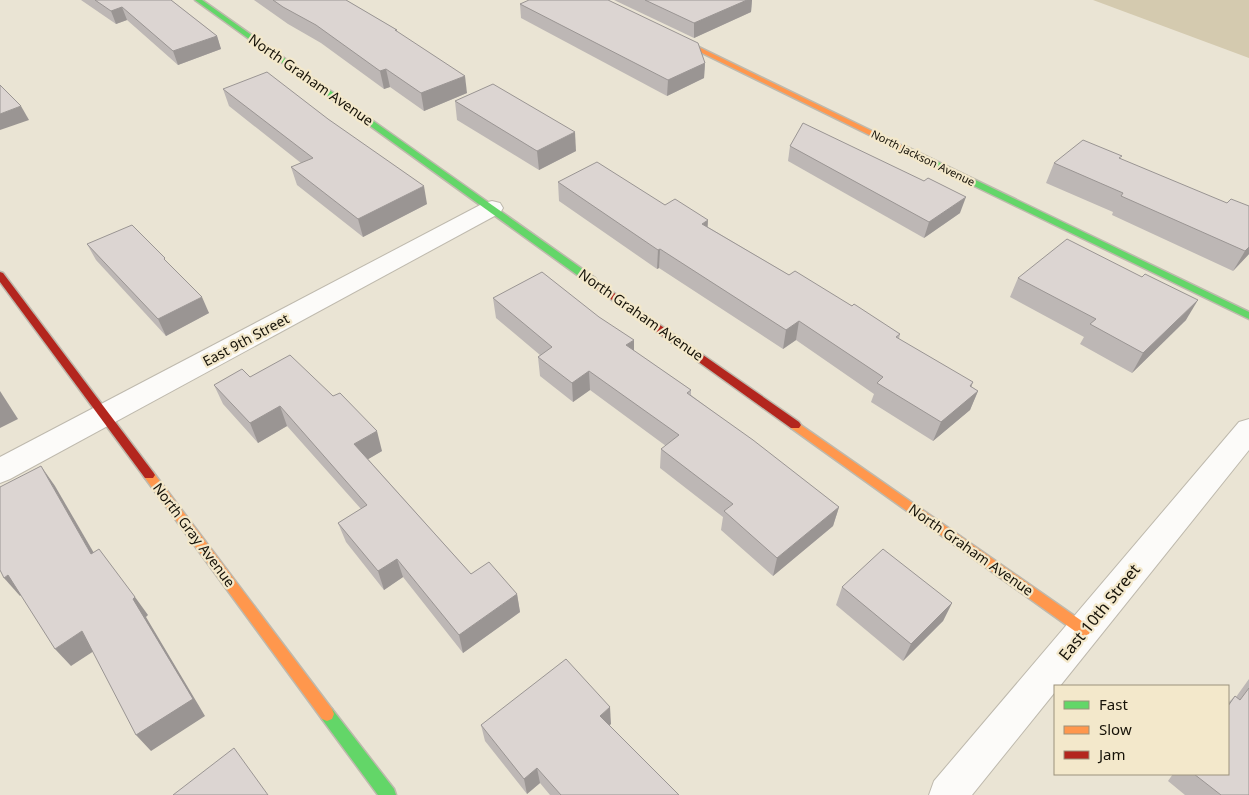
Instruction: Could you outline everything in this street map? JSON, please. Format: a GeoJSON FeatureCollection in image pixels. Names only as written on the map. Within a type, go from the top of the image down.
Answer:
{"type":"FeatureCollection","features":[{"type":"Feature","properties":{"kind":"street","name":"North Graham Avenue"},"geometry":{"type":"LineString","coordinates":[[198,0],[1084,630]]}},
{"type":"Feature","properties":{"kind":"street","name":"North Jackson Avenue"},"geometry":{"type":"LineString","coordinates":[[597,0],[1249,316]]}},
{"type":"Feature","properties":{"kind":"street","name":"East 9th Street"},"geometry":{"type":"LineString","coordinates":[[0,471],[492,208]]}},
{"type":"Feature","properties":{"kind":"street","name":"North Gray Avenue"},"geometry":{"type":"LineString","coordinates":[[0,275],[388,795]]}},
{"type":"Feature","properties":{"kind":"street","name":"East 10th Street"},"geometry":{"type":"LineString","coordinates":[[948,795],[1249,430]]}},
{"type":"Feature","properties":{"kind":"shaded area"},"geometry":{"type":"Polygon","coordinates":[[[1093,0],[1249,0],[1249,58],[1093,0]]]}},
{"type":"Feature","properties":{"kind":"building"},"geometry":{"type":"Polygon","coordinates":[[[95,0],[171,0],[217,36],[173,51],[122,7],[111,11],[95,0]]]}},
{"type":"Feature","properties":{"kind":"building"},"geometry":{"type":"Polygon","coordinates":[[[273,0],[346,0],[397,30],[395,30],[465,76],[421,93],[386,69],[380,71],[316,25],[273,0]]]}},
{"type":"Feature","properties":{"kind":"building"},"geometry":{"type":"Polygon","coordinates":[[[529,0],[608,0],[698,43],[705,63],[668,80],[520,4],[529,0]]]}},
{"type":"Feature","properties":{"kind":"building"},"geometry":{"type":"Polygon","coordinates":[[[645,0],[747,0],[694,23],[645,0]]]}},
{"type":"Feature","properties":{"kind":"building"},"geometry":{"type":"Polygon","coordinates":[[[267,72],[328,119],[424,186],[358,219],[291,167],[313,158],[223,89],[267,72]]]}},
{"type":"Feature","properties":{"kind":"building"},"geometry":{"type":"Polygon","coordinates":[[[493,84],[575,132],[537,151],[455,101],[493,84]]]}},
{"type":"Feature","properties":{"kind":"building"},"geometry":{"type":"Polygon","coordinates":[[[0,85],[21,106],[0,114],[0,85]]]}},
{"type":"Feature","properties":{"kind":"building"},"geometry":{"type":"Polygon","coordinates":[[[803,123],[924,181],[928,178],[966,197],[929,222],[790,146],[803,123]]]}},
{"type":"Feature","properties":{"kind":"building"},"geometry":{"type":"Polygon","coordinates":[[[1083,140],[1122,156],[1119,158],[1227,203],[1231,199],[1249,206],[1249,247],[1245,251],[1121,196],[1123,193],[1054,163],[1083,140]]]}},
{"type":"Feature","properties":{"kind":"building"},"geometry":{"type":"Polygon","coordinates":[[[597,162],[665,205],[675,199],[708,220],[702,224],[789,275],[795,271],[852,306],[854,304],[900,334],[896,337],[973,382],[970,386],[978,391],[941,422],[877,383],[883,377],[799,321],[786,330],[660,249],[658,250],[558,182],[597,162]]]}},
{"type":"Feature","properties":{"kind":"building"},"geometry":{"type":"Polygon","coordinates":[[[132,225],[202,297],[158,319],[87,244],[132,225]]]}},
{"type":"Feature","properties":{"kind":"building"},"geometry":{"type":"Polygon","coordinates":[[[1067,239],[1142,277],[1145,274],[1198,300],[1143,353],[1090,324],[1096,319],[1018,278],[1067,239]]]}},
{"type":"Feature","properties":{"kind":"building"},"geometry":{"type":"Polygon","coordinates":[[[542,272],[599,317],[634,340],[626,345],[691,390],[687,393],[753,440],[839,507],[777,558],[724,511],[733,504],[661,449],[679,435],[589,371],[572,383],[538,357],[552,347],[493,298],[542,272]]]}},
{"type":"Feature","properties":{"kind":"building"},"geometry":{"type":"Polygon","coordinates":[[[290,355],[333,396],[340,393],[377,431],[354,444],[471,574],[489,562],[517,594],[459,635],[397,559],[378,571],[338,523],[367,505],[280,406],[250,423],[214,385],[242,369],[250,377],[290,355]]]}},
{"type":"Feature","properties":{"kind":"building"},"geometry":{"type":"Polygon","coordinates":[[[41,466],[91,554],[99,549],[135,597],[133,599],[193,699],[136,735],[82,631],[55,649],[8,575],[4,578],[0,570],[0,487],[41,466]]]}},
{"type":"Feature","properties":{"kind":"building"},"geometry":{"type":"Polygon","coordinates":[[[883,549],[952,603],[911,644],[842,587],[883,549]]]}},
{"type":"Feature","properties":{"kind":"building"},"geometry":{"type":"Polygon","coordinates":[[[566,659],[610,707],[600,716],[679,795],[561,795],[537,768],[524,779],[481,725],[566,659]]]}},
{"type":"Feature","properties":{"kind":"building"},"geometry":{"type":"Polygon","coordinates":[[[1249,688],[1249,795],[1221,795],[1195,775],[1229,775],[1229,705],[1235,696],[1240,700],[1249,688]]]}},
{"type":"Feature","properties":{"kind":"building"},"geometry":{"type":"Polygon","coordinates":[[[234,748],[268,795],[173,795],[234,748]]]}},
{"type":"Feature","properties":{"kind":"traffic: fast"},"geometry":{"type":"LineString","coordinates":[[198,0],[591,280]]}},
{"type":"Feature","properties":{"kind":"traffic: fast"},"geometry":{"type":"LineString","coordinates":[[905,149],[1249,316]]}},
{"type":"Feature","properties":{"kind":"traffic: fast"},"geometry":{"type":"LineString","coordinates":[[327,714],[388,795]]}},
{"type":"Feature","properties":{"kind":"traffic: slow"},"geometry":{"type":"LineString","coordinates":[[597,0],[905,149]]}},
{"type":"Feature","properties":{"kind":"traffic: slow"},"geometry":{"type":"LineString","coordinates":[[795,425],[1084,630]]}},
{"type":"Feature","properties":{"kind":"traffic: slow"},"geometry":{"type":"LineString","coordinates":[[149,475],[327,714]]}},
{"type":"Feature","properties":{"kind":"traffic: jam"},"geometry":{"type":"LineString","coordinates":[[0,275],[149,475]]}},
{"type":"Feature","properties":{"kind":"traffic: jam"},"geometry":{"type":"LineString","coordinates":[[591,280],[795,425]]}}]}
